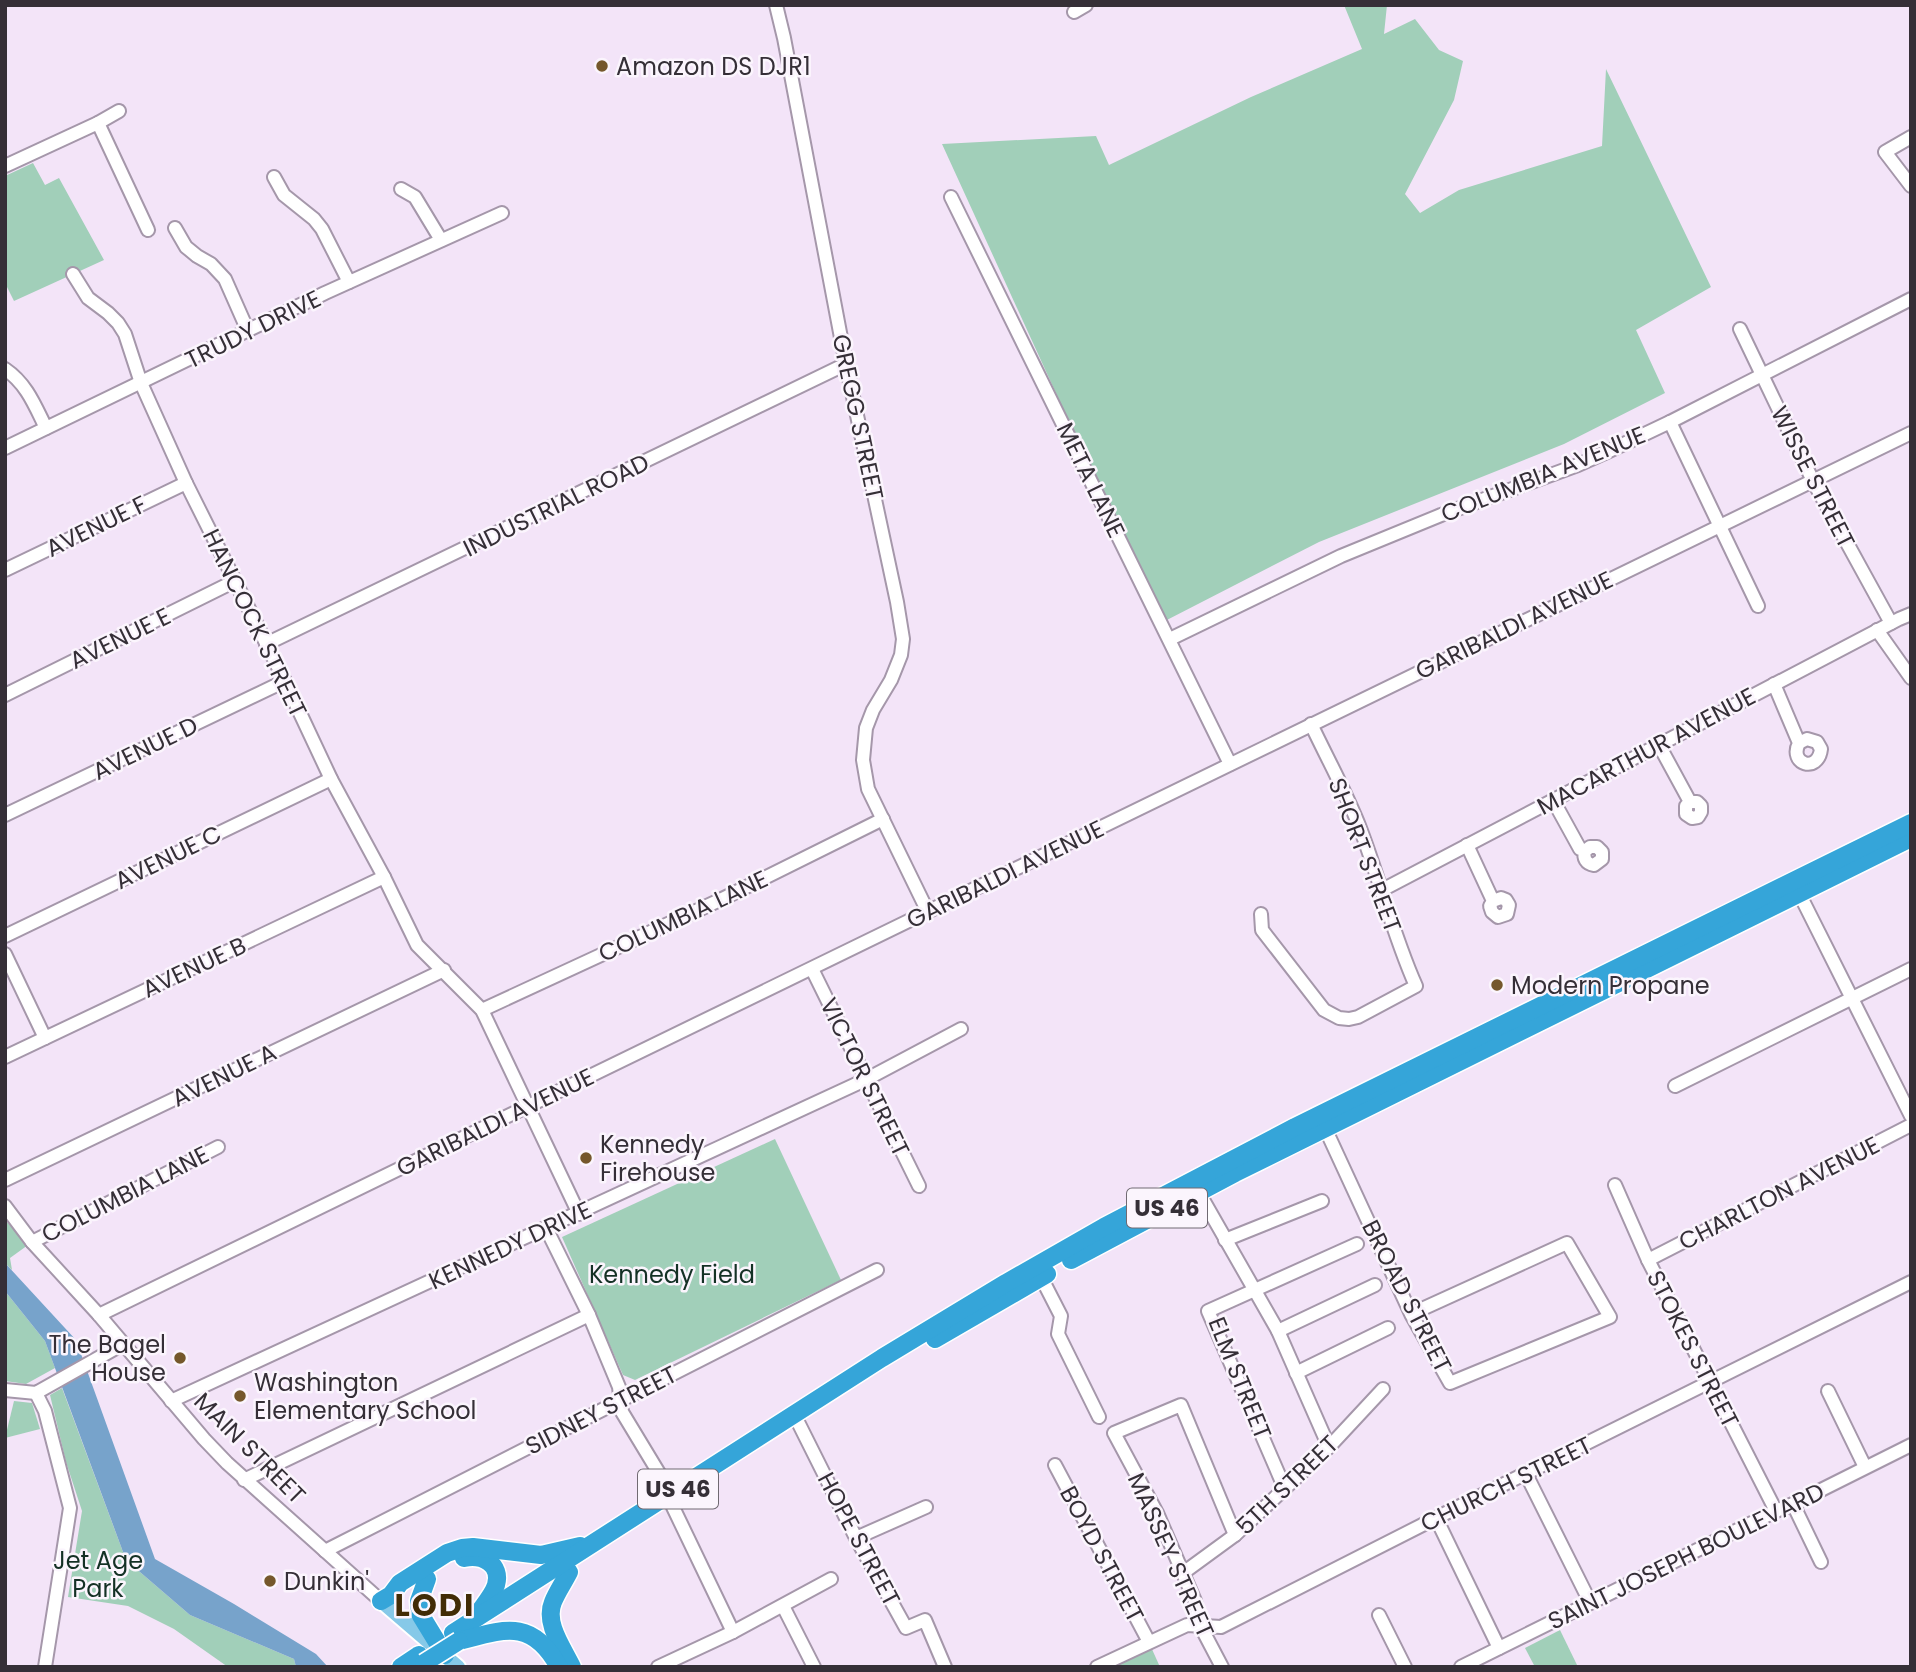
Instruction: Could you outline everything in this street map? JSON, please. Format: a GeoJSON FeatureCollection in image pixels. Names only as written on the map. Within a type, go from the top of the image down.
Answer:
{"type":"FeatureCollection","features":[{"type":"Feature","properties":{"kind":"highway","name":"US 46"},"geometry":{"type":"LineString","coordinates":[[401,1667],[421,1662],[456,1637],[569,1572],[842,1383],[950,1316],[1171,1191],[1294,1127],[1911,823]]}},
{"type":"Feature","properties":{"kind":"highway","name":"US 46"},"geometry":{"type":"LineString","coordinates":[[456,1637],[473,1620],[593,1544],[1041,1277],[1198,1191],[1911,838]]}},
{"type":"Feature","properties":{"kind":"highway"},"geometry":{"type":"LineString","coordinates":[[386,1598],[400,1583],[447,1553],[461,1548],[541,1555],[593,1544]]}},
{"type":"Feature","properties":{"kind":"highway"},"geometry":{"type":"LineString","coordinates":[[386,1598],[405,1594],[450,1563],[475,1556],[490,1562],[496,1570],[496,1586],[473,1620]]}},
{"type":"Feature","properties":{"kind":"highway"},"geometry":{"type":"LineString","coordinates":[[569,1572],[552,1603],[550,1614],[551,1623],[572,1667]]}},
{"type":"Feature","properties":{"kind":"highway"},"geometry":{"type":"LineString","coordinates":[[428,1578],[419,1601],[420,1614],[451,1661]]}},
{"type":"Feature","properties":{"kind":"highway"},"geometry":{"type":"LineString","coordinates":[[456,1637],[512,1630],[528,1634],[550,1650],[559,1667]]}},
{"type":"Feature","properties":{"kind":"main road","name":"MAIN STREET"},"geometry":{"type":"LineString","coordinates":[[386,1598],[451,1661]]}},
{"type":"Feature","properties":{"kind":"street","name":"GREGG STREET"},"geometry":{"type":"LineString","coordinates":[[776,5],[903,639],[897,667],[866,728],[863,745],[865,775],[883,820],[927,910]]}},
{"type":"Feature","properties":{"kind":"street"},"geometry":{"type":"LineString","coordinates":[[5,166],[119,111]]}},
{"type":"Feature","properties":{"kind":"street"},"geometry":{"type":"LineString","coordinates":[[98,123],[148,230]]}},
{"type":"Feature","properties":{"kind":"street"},"geometry":{"type":"LineString","coordinates":[[1911,137],[1885,152],[1911,186]]}},
{"type":"Feature","properties":{"kind":"street"},"geometry":{"type":"LineString","coordinates":[[274,177],[284,195],[314,219],[322,229],[349,282]]}},
{"type":"Feature","properties":{"kind":"street"},"geometry":{"type":"LineString","coordinates":[[401,189],[415,197],[442,240]]}},
{"type":"Feature","properties":{"kind":"street","name":"META LANE"},"geometry":{"type":"LineString","coordinates":[[951,197],[1230,764]]}},
{"type":"Feature","properties":{"kind":"street","name":"TRUDY DRIVE"},"geometry":{"type":"LineString","coordinates":[[5,448],[349,282],[502,213]]}},
{"type":"Feature","properties":{"kind":"street"},"geometry":{"type":"LineString","coordinates":[[176,229],[187,247],[219,270],[247,331]]}},
{"type":"Feature","properties":{"kind":"street","name":"HANCOCK STREET"},"geometry":{"type":"LineString","coordinates":[[73,274],[88,298],[108,313],[125,334],[141,383],[187,483],[331,779],[384,877],[416,944],[482,1010],[579,1214]]}},
{"type":"Feature","properties":{"kind":"street","name":"COLUMBIA AVENUE"},"geometry":{"type":"LineString","coordinates":[[1170,639],[1341,556],[1441,515],[1578,465],[1670,422],[1911,299]]}},
{"type":"Feature","properties":{"kind":"street","name":"WISSE STREET"},"geometry":{"type":"LineString","coordinates":[[1740,328],[1813,481],[1891,623]]}},
{"type":"Feature","properties":{"kind":"street","name":"INDUSTRIAL ROAD"},"geometry":{"type":"LineString","coordinates":[[266,644],[846,364]]}},
{"type":"Feature","properties":{"kind":"street"},"geometry":{"type":"LineString","coordinates":[[5,369],[22,383],[30,394],[46,428]]}},
{"type":"Feature","properties":{"kind":"street"},"geometry":{"type":"LineString","coordinates":[[1670,422],[1758,606]]}},
{"type":"Feature","properties":{"kind":"street","name":"GARIBALDI AVENUE"},"geometry":{"type":"LineString","coordinates":[[99,1315],[1911,433]]}},
{"type":"Feature","properties":{"kind":"street","name":"AVENUE F"},"geometry":{"type":"LineString","coordinates":[[5,570],[187,483]]}},
{"type":"Feature","properties":{"kind":"street","name":"AVENUE E"},"geometry":{"type":"LineString","coordinates":[[5,695],[235,581]]}},
{"type":"Feature","properties":{"kind":"street","name":"MACARTHUR AVENUE"},"geometry":{"type":"LineString","coordinates":[[1382,890],[1911,614]]}},
{"type":"Feature","properties":{"kind":"street"},"geometry":{"type":"LineString","coordinates":[[1877,630],[1911,678]]}},
{"type":"Feature","properties":{"kind":"street","name":"AVENUE D"},"geometry":{"type":"LineString","coordinates":[[5,814],[285,681]]}},
{"type":"Feature","properties":{"kind":"street"},"geometry":{"type":"LineString","coordinates":[[1774,684],[1799,743]]}},
{"type":"Feature","properties":{"kind":"street","name":"SHORT STREET"},"geometry":{"type":"LineString","coordinates":[[1261,914],[1262,930],[1318,1003],[1331,1015],[1349,1019],[1358,1017],[1416,986],[1400,951],[1359,827],[1311,724]]}},
{"type":"Feature","properties":{"kind":"street"},"geometry":{"type":"LineString","coordinates":[[1659,744],[1690,802]]}},
{"type":"Feature","properties":{"kind":"street","name":"AVENUE C"},"geometry":{"type":"LineString","coordinates":[[5,936],[331,779]]}},
{"type":"Feature","properties":{"kind":"street"},"geometry":{"type":"LineString","coordinates":[[1553,800],[1580,849],[1585,851]]}},
{"type":"Feature","properties":{"kind":"street","name":"COLUMBIA LANE"},"geometry":{"type":"LineString","coordinates":[[482,1010],[722,899],[883,820]]}},
{"type":"Feature","properties":{"kind":"street"},"geometry":{"type":"LineString","coordinates":[[1467,845],[1493,901]]}},
{"type":"Feature","properties":{"kind":"street","name":"AVENUE B"},"geometry":{"type":"LineString","coordinates":[[5,1057],[384,877]]}},
{"type":"Feature","properties":{"kind":"street"},"geometry":{"type":"LineString","coordinates":[[1799,893],[1911,1116]]}},
{"type":"Feature","properties":{"kind":"street"},"geometry":{"type":"LineString","coordinates":[[5,954],[45,1038]]}},
{"type":"Feature","properties":{"kind":"street","name":"VICTOR STREET"},"geometry":{"type":"LineString","coordinates":[[812,968],[919,1186]]}},
{"type":"Feature","properties":{"kind":"street"},"geometry":{"type":"LineString","coordinates":[[1675,1086],[1911,969]]}},
{"type":"Feature","properties":{"kind":"street","name":"AVENUE A"},"geometry":{"type":"LineString","coordinates":[[5,1180],[444,970]]}},
{"type":"Feature","properties":{"kind":"street","name":"KENNEDY DRIVE"},"geometry":{"type":"LineString","coordinates":[[171,1401],[865,1080],[961,1029]]}},
{"type":"Feature","properties":{"kind":"street","name":"CHARLTON AVENUE"},"geometry":{"type":"LineString","coordinates":[[1648,1261],[1911,1125]]}},
{"type":"Feature","properties":{"kind":"street","name":"BROAD STREET"},"geometry":{"type":"LineString","coordinates":[[1325,1128],[1411,1314],[1450,1383],[1610,1317],[1567,1243],[1411,1314]]}},
{"type":"Feature","properties":{"kind":"street","name":"COLUMBIA LANE"},"geometry":{"type":"LineString","coordinates":[[32,1242],[218,1147]]}},
{"type":"Feature","properties":{"kind":"street","name":"STOKES STREET"},"geometry":{"type":"LineString","coordinates":[[1615,1185],[1648,1261],[1776,1511]]}},
{"type":"Feature","properties":{"kind":"street"},"geometry":{"type":"LineString","coordinates":[[1198,1191],[1279,1331],[1329,1447]]}},
{"type":"Feature","properties":{"kind":"street"},"geometry":{"type":"LineString","coordinates":[[1225,1240],[1322,1201]]}},
{"type":"Feature","properties":{"kind":"street","name":"MAIN STREET"},"geometry":{"type":"LineString","coordinates":[[5,1206],[32,1242],[99,1315],[204,1439],[244,1480],[325,1551],[386,1598]]}},
{"type":"Feature","properties":{"kind":"street"},"geometry":{"type":"LineString","coordinates":[[546,1228],[589,1315],[620,1387],[622,1412],[672,1499],[733,1632]]}},
{"type":"Feature","properties":{"kind":"street"},"geometry":{"type":"LineString","coordinates":[[1254,1290],[1357,1244]]}},
{"type":"Feature","properties":{"kind":"street","name":"SIDNEY STREET"},"geometry":{"type":"LineString","coordinates":[[325,1551],[877,1270]]}},
{"type":"Feature","properties":{"kind":"street"},"geometry":{"type":"LineString","coordinates":[[1041,1277],[1061,1316],[1058,1334],[1100,1417]]}},
{"type":"Feature","properties":{"kind":"street","name":"CHURCH STREET"},"geometry":{"type":"LineString","coordinates":[[1097,1667],[1187,1625],[1221,1628],[1911,1282]]}},
{"type":"Feature","properties":{"kind":"street"},"geometry":{"type":"LineString","coordinates":[[1279,1331],[1375,1285]]}},
{"type":"Feature","properties":{"kind":"street","name":"ELM STREET"},"geometry":{"type":"LineString","coordinates":[[1254,1290],[1208,1311],[1285,1489]]}},
{"type":"Feature","properties":{"kind":"street"},"geometry":{"type":"LineString","coordinates":[[244,1480],[589,1315]]}},
{"type":"Feature","properties":{"kind":"street"},"geometry":{"type":"LineString","coordinates":[[1296,1373],[1388,1328]]}},
{"type":"Feature","properties":{"kind":"street"},"geometry":{"type":"LineString","coordinates":[[5,1390],[36,1392],[123,1344]]}},
{"type":"Feature","properties":{"kind":"street","name":"5TH STREET"},"geometry":{"type":"LineString","coordinates":[[1183,1573],[1235,1535],[1285,1489],[1383,1389]]}},
{"type":"Feature","properties":{"kind":"street"},"geometry":{"type":"LineString","coordinates":[[1828,1391],[1865,1467]]}},
{"type":"Feature","properties":{"kind":"street"},"geometry":{"type":"LineString","coordinates":[[36,1392],[45,1411],[70,1508],[45,1667]]}},
{"type":"Feature","properties":{"kind":"street","name":"MASSEY STREET"},"geometry":{"type":"LineString","coordinates":[[1222,1667],[1201,1627],[1195,1601],[1157,1513],[1114,1433],[1181,1405],[1235,1535]]}},
{"type":"Feature","properties":{"kind":"street","name":"HOPE STREET"},"geometry":{"type":"LineString","coordinates":[[799,1423],[856,1538],[906,1628],[925,1620],[945,1667]]}},
{"type":"Feature","properties":{"kind":"street","name":"SAINT JOSEPH BOULEVARD"},"geometry":{"type":"LineString","coordinates":[[1461,1667],[1911,1445]]}},
{"type":"Feature","properties":{"kind":"street","name":"BOYD STREET"},"geometry":{"type":"LineString","coordinates":[[1055,1465],[1149,1642]]}},
{"type":"Feature","properties":{"kind":"street"},"geometry":{"type":"LineString","coordinates":[[1526,1474],[1590,1602]]}},
{"type":"Feature","properties":{"kind":"street"},"geometry":{"type":"LineString","coordinates":[[1793,1504],[1821,1562]]}},
{"type":"Feature","properties":{"kind":"street"},"geometry":{"type":"LineString","coordinates":[[856,1538],[926,1507]]}},
{"type":"Feature","properties":{"kind":"street"},"geometry":{"type":"LineString","coordinates":[[1436,1518],[1499,1648]]}},
{"type":"Feature","properties":{"kind":"street"},"geometry":{"type":"LineString","coordinates":[[658,1667],[733,1632],[831,1579]]}},
{"type":"Feature","properties":{"kind":"street"},"geometry":{"type":"LineString","coordinates":[[783,1606],[814,1667]]}},
{"type":"Feature","properties":{"kind":"street"},"geometry":{"type":"LineString","coordinates":[[1379,1615],[1405,1667]]}},
{"type":"Feature","properties":{"kind":"green space"},"geometry":{"type":"Polygon","coordinates":[[[1344,5],[1387,5],[1384,34],[1415,19],[1439,50],[1463,61],[1454,100],[1405,194],[1420,213],[1459,190],[1602,146],[1606,69],[1711,287],[1636,330],[1665,393],[1564,444],[1319,542],[1161,623],[942,144],[1096,136],[1109,165],[1251,97],[1362,49],[1344,5]]]}},
{"type":"Feature","properties":{"kind":"green space"},"geometry":{"type":"Polygon","coordinates":[[[33,163],[45,185],[59,178],[104,260],[14,301],[5,283],[5,176],[33,163]]]}},
{"type":"Feature","properties":{"kind":"green space","name":"Kennedy Field"},"geometry":{"type":"Polygon","coordinates":[[[775,1139],[841,1280],[635,1380],[623,1375],[562,1237],[775,1139]]]}},
{"type":"Feature","properties":{"kind":"green space"},"geometry":{"type":"Polygon","coordinates":[[[5,1220],[28,1245],[10,1258],[12,1270],[5,1263],[5,1220]]]}},
{"type":"Feature","properties":{"kind":"green space"},"geometry":{"type":"Polygon","coordinates":[[[5,1291],[45,1341],[55,1368],[26,1384],[5,1381],[5,1291]]]}},
{"type":"Feature","properties":{"kind":"green space","name":"Jet Age Park"},"geometry":{"type":"Polygon","coordinates":[[[62,1388],[126,1560],[190,1615],[294,1659],[296,1667],[228,1667],[174,1629],[128,1606],[68,1597],[82,1511],[66,1462],[50,1395],[62,1388]]]}},
{"type":"Feature","properties":{"kind":"green space"},"geometry":{"type":"Polygon","coordinates":[[[14,1401],[32,1403],[40,1429],[5,1438],[14,1401]]]}},
{"type":"Feature","properties":{"kind":"green space"},"geometry":{"type":"Polygon","coordinates":[[[1560,1630],[1578,1667],[1535,1667],[1525,1648],[1560,1630]]]}},
{"type":"Feature","properties":{"kind":"green space"},"geometry":{"type":"Polygon","coordinates":[[[1151,1647],[1160,1667],[1110,1667],[1151,1647]]]}},
{"type":"Feature","properties":{"kind":"water"},"geometry":{"type":"Polygon","coordinates":[[[5,1263],[76,1340],[155,1559],[316,1654],[328,1667],[296,1667],[294,1659],[190,1615],[126,1560],[45,1341],[5,1291],[5,1263]]]}},
{"type":"Feature","properties":{"kind":"place","name":"Amazon DS DJR1"},"geometry":{"type":"Point","coordinates":[602,66]}},
{"type":"Feature","properties":{"kind":"place","name":"Modern Propane"},"geometry":{"type":"Point","coordinates":[1497,985]}},
{"type":"Feature","properties":{"kind":"place","name":"Kennedy Firehouse"},"geometry":{"type":"Point","coordinates":[586,1158]}},
{"type":"Feature","properties":{"kind":"place","name":"The Bagel House"},"geometry":{"type":"Point","coordinates":[180,1358]}},
{"type":"Feature","properties":{"kind":"place","name":"Washington Elementary School"},"geometry":{"type":"Point","coordinates":[240,1396]}},
{"type":"Feature","properties":{"kind":"place","name":"Dunkin'"},"geometry":{"type":"Point","coordinates":[270,1581]}},
{"type":"Feature","properties":{"kind":"district","name":"LODI"},"geometry":{"type":"Point","coordinates":[435,1604]}}]}
